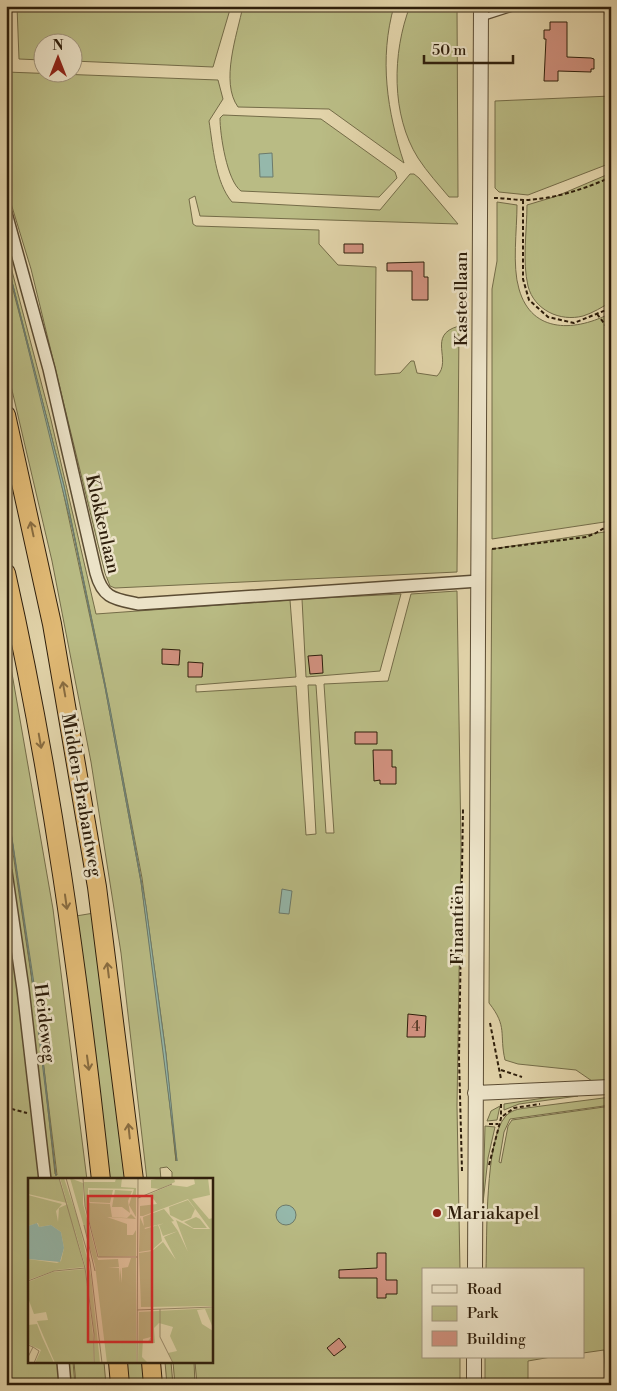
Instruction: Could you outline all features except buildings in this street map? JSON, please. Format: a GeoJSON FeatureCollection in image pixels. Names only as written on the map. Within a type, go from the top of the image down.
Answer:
{"type":"FeatureCollection","features":[{"type":"Feature","properties":{"kind":"highway","name":"Midden-Brabantweg"},"geometry":{"type":"LineString","coordinates":[[6,415],[52,624],[98,887],[134,1178]]}},
{"type":"Feature","properties":{"kind":"highway","name":"Midden-Brabantweg"},"geometry":{"type":"LineString","coordinates":[[6,573],[40,745],[63,885],[90,1076],[101,1178]]}},
{"type":"Feature","properties":{"kind":"highway"},"geometry":{"type":"LineString","coordinates":[[118,1364],[120,1385]]}},
{"type":"Feature","properties":{"kind":"highway"},"geometry":{"type":"LineString","coordinates":[[151,1364],[153,1385]]}},
{"type":"Feature","properties":{"kind":"street","name":"Kasteellaan"},"geometry":{"type":"LineString","coordinates":[[479,581],[481,12]]}},
{"type":"Feature","properties":{"kind":"street","name":"Klokkenlaan"},"geometry":{"type":"LineString","coordinates":[[6,213],[49,369],[99,586],[108,596],[138,604],[479,581]]}},
{"type":"Feature","properties":{"kind":"street","name":"Finantiën"},"geometry":{"type":"LineString","coordinates":[[475,1268],[479,581]]}},
{"type":"Feature","properties":{"kind":"street","name":"Heideweg"},"geometry":{"type":"LineString","coordinates":[[6,872],[39,1113],[45,1178]]}},
{"type":"Feature","properties":{"kind":"street"},"geometry":{"type":"LineString","coordinates":[[476,1092],[611,1087]]}},
{"type":"Feature","properties":{"kind":"street"},"geometry":{"type":"LineString","coordinates":[[474,1358],[474,1385]]}},
{"type":"Feature","properties":{"kind":"street"},"geometry":{"type":"LineString","coordinates":[[63,1364],[65,1385]]}},
{"type":"Feature","properties":{"kind":"lane","name":"Kasteellaan"},"geometry":{"type":"LineString","coordinates":[[481,12],[518,6]]}},
{"type":"Feature","properties":{"kind":"path"},"geometry":{"type":"LineString","coordinates":[[492,198],[523,200],[564,193],[590,187],[611,177]]}},
{"type":"Feature","properties":{"kind":"path"},"geometry":{"type":"LineString","coordinates":[[523,200],[523,279],[529,300],[548,317],[574,323],[611,308]]}},
{"type":"Feature","properties":{"kind":"path"},"geometry":{"type":"LineString","coordinates":[[597,314],[611,332]]}},
{"type":"Feature","properties":{"kind":"path"},"geometry":{"type":"LineString","coordinates":[[478,546],[487,550],[586,537],[611,524]]}},
{"type":"Feature","properties":{"kind":"path"},"geometry":{"type":"LineString","coordinates":[[489,1168],[502,1113],[500,1069],[496,1057]]}},
{"type":"Feature","properties":{"kind":"path"},"geometry":{"type":"LineString","coordinates":[[459,1058],[462,1175]]}},
{"type":"Feature","properties":{"kind":"path"},"geometry":{"type":"LineString","coordinates":[[6,1105],[24,1113],[39,1113]]}},
{"type":"Feature","properties":{"kind":"green space"},"geometry":{"type":"Polygon","coordinates":[[[17,6],[231,6],[213,67],[82,61],[82,32],[32,32],[32,60],[19,59],[17,6]]]}},
{"type":"Feature","properties":{"kind":"green space"},"geometry":{"type":"Polygon","coordinates":[[[243,6],[394,6],[387,46],[387,85],[393,124],[404,163],[329,109],[238,107],[230,85],[230,72],[243,6]]]}},
{"type":"Feature","properties":{"kind":"green space"},"geometry":{"type":"Polygon","coordinates":[[[410,6],[457,6],[458,197],[449,197],[425,168],[409,141],[403,123],[397,83],[398,63],[404,24],[410,6]]]}},
{"type":"Feature","properties":{"kind":"green space"},"geometry":{"type":"Polygon","coordinates":[[[603,6],[611,6],[611,37],[603,6]]]}},
{"type":"Feature","properties":{"kind":"green space"},"geometry":{"type":"Polygon","coordinates":[[[6,72],[32,73],[32,82],[82,82],[82,75],[218,80],[223,99],[209,121],[218,174],[226,194],[232,202],[380,210],[410,174],[414,174],[419,178],[458,224],[200,216],[195,196],[189,199],[193,224],[196,226],[319,230],[319,244],[338,265],[376,267],[375,375],[400,373],[411,361],[414,361],[417,373],[437,376],[443,363],[442,342],[444,335],[449,330],[459,326],[457,572],[115,588],[110,586],[105,573],[31,269],[6,187],[6,72]]]}},
{"type":"Feature","properties":{"kind":"green space"},"geometry":{"type":"Polygon","coordinates":[[[611,96],[611,163],[528,195],[499,192],[495,188],[495,101],[611,96]]]}},
{"type":"Feature","properties":{"kind":"green space"},"geometry":{"type":"Polygon","coordinates":[[[223,115],[321,119],[395,172],[397,178],[379,197],[241,191],[232,178],[225,157],[220,126],[220,118],[223,115]]]}},
{"type":"Feature","properties":{"kind":"green space"},"geometry":{"type":"Polygon","coordinates":[[[611,173],[611,302],[583,316],[566,317],[549,312],[536,302],[528,286],[525,256],[527,205],[557,196],[611,173]]]}},
{"type":"Feature","properties":{"kind":"green space"},"geometry":{"type":"Polygon","coordinates":[[[497,202],[517,205],[515,259],[517,280],[525,304],[534,315],[545,322],[557,325],[570,325],[598,319],[611,313],[611,521],[492,539],[492,289],[497,261],[497,202]]]}},
{"type":"Feature","properties":{"kind":"green space"},"geometry":{"type":"Polygon","coordinates":[[[6,248],[51,420],[96,614],[290,600],[296,677],[196,685],[196,692],[296,686],[306,835],[316,834],[308,685],[316,685],[326,833],[334,833],[324,684],[388,681],[411,594],[457,591],[461,846],[457,1106],[460,1268],[422,1268],[422,1358],[460,1358],[460,1385],[197,1385],[195,1364],[212,1364],[212,1178],[172,1178],[172,1172],[167,1167],[160,1168],[161,1178],[147,1178],[121,953],[91,762],[52,561],[8,373],[6,263],[51,435],[105,687],[141,882],[162,1034],[176,1161],[166,1054],[142,878],[102,668],[64,486],[6,258],[6,248]]]}},
{"type":"Feature","properties":{"kind":"green space"},"geometry":{"type":"Polygon","coordinates":[[[611,531],[611,1080],[592,1081],[576,1070],[518,1064],[505,1060],[501,1025],[499,1018],[489,1003],[492,549],[611,531]]]}},
{"type":"Feature","properties":{"kind":"green space"},"geometry":{"type":"Polygon","coordinates":[[[401,594],[380,671],[306,677],[302,599],[401,594]]]}},
{"type":"Feature","properties":{"kind":"green space"},"geometry":{"type":"Polygon","coordinates":[[[6,639],[53,909],[87,1178],[50,1178],[19,928],[6,844],[6,806],[39,1028],[6,798],[6,639]],[[41,1044],[55,1174],[57,1175],[41,1044]]]}},
{"type":"Feature","properties":{"kind":"green space"},"geometry":{"type":"Polygon","coordinates":[[[6,901],[41,1178],[28,1178],[28,1364],[58,1364],[60,1385],[6,1385],[6,901]]]}},
{"type":"Feature","properties":{"kind":"green space"},"geometry":{"type":"Polygon","coordinates":[[[94,913],[126,1178],[108,1178],[76,916],[94,913]]]}},
{"type":"Feature","properties":{"kind":"green space"},"geometry":{"type":"Polygon","coordinates":[[[564,1095],[578,1096],[519,1104],[504,1110],[504,1104],[564,1095]]]}},
{"type":"Feature","properties":{"kind":"green space"},"geometry":{"type":"Polygon","coordinates":[[[611,1097],[611,1105],[510,1119],[504,1132],[499,1162],[501,1163],[508,1126],[512,1120],[611,1106],[611,1385],[606,1385],[604,1350],[584,1353],[584,1268],[486,1268],[488,1190],[494,1146],[498,1129],[505,1117],[512,1111],[611,1097]]]}},
{"type":"Feature","properties":{"kind":"green space"},"geometry":{"type":"Polygon","coordinates":[[[500,1106],[497,1120],[487,1121],[491,1111],[500,1106]]]}},
{"type":"Feature","properties":{"kind":"green space"},"geometry":{"type":"Polygon","coordinates":[[[485,1126],[495,1127],[488,1158],[483,1203],[485,1126]]]}},
{"type":"Feature","properties":{"kind":"green space"},"geometry":{"type":"Polygon","coordinates":[[[485,1358],[545,1358],[528,1361],[528,1385],[485,1385],[485,1358]]]}},
{"type":"Feature","properties":{"kind":"green space"},"geometry":{"type":"Polygon","coordinates":[[[67,1364],[73,1364],[75,1385],[69,1385],[67,1364]]]}},
{"type":"Feature","properties":{"kind":"green space"},"geometry":{"type":"Polygon","coordinates":[[[74,1364],[104,1364],[106,1385],[76,1385],[74,1364]]]}},
{"type":"Feature","properties":{"kind":"green space"},"geometry":{"type":"Polygon","coordinates":[[[125,1364],[144,1364],[146,1385],[127,1385],[125,1364]]]}},
{"type":"Feature","properties":{"kind":"green space"},"geometry":{"type":"Polygon","coordinates":[[[165,1364],[171,1364],[173,1385],[167,1385],[165,1364]]]}},
{"type":"Feature","properties":{"kind":"green space"},"geometry":{"type":"Polygon","coordinates":[[[173,1364],[194,1364],[195,1385],[175,1385],[173,1364]]]}},
{"type":"Feature","properties":{"kind":"shaded area"},"geometry":{"type":"Polygon","coordinates":[[[272,153],[273,177],[260,177],[259,154],[272,153]]]}},
{"type":"Feature","properties":{"kind":"shaded area"},"geometry":{"type":"Polygon","coordinates":[[[6,258],[64,486],[110,708],[146,906],[166,1054],[177,1161],[141,882],[105,687],[73,532],[6,258]]]}},
{"type":"Feature","properties":{"kind":"shaded area"},"geometry":{"type":"Polygon","coordinates":[[[6,798],[36,997],[56,1176],[31,971],[6,798]]]}},
{"type":"Feature","properties":{"kind":"shaded area"},"geometry":{"type":"Polygon","coordinates":[[[282,889],[292,891],[289,914],[279,913],[282,889]]]}},
{"type":"Feature","properties":{"kind":"shaded area"},"geometry":{"type":"Polygon","coordinates":[[[286,1205],[293,1208],[296,1215],[293,1222],[286,1225],[279,1222],[276,1215],[279,1208],[286,1205]]]}},
{"type":"Feature","properties":{"kind":"place","name":"Mariakapel"},"geometry":{"type":"Point","coordinates":[437,1213]}}]}
